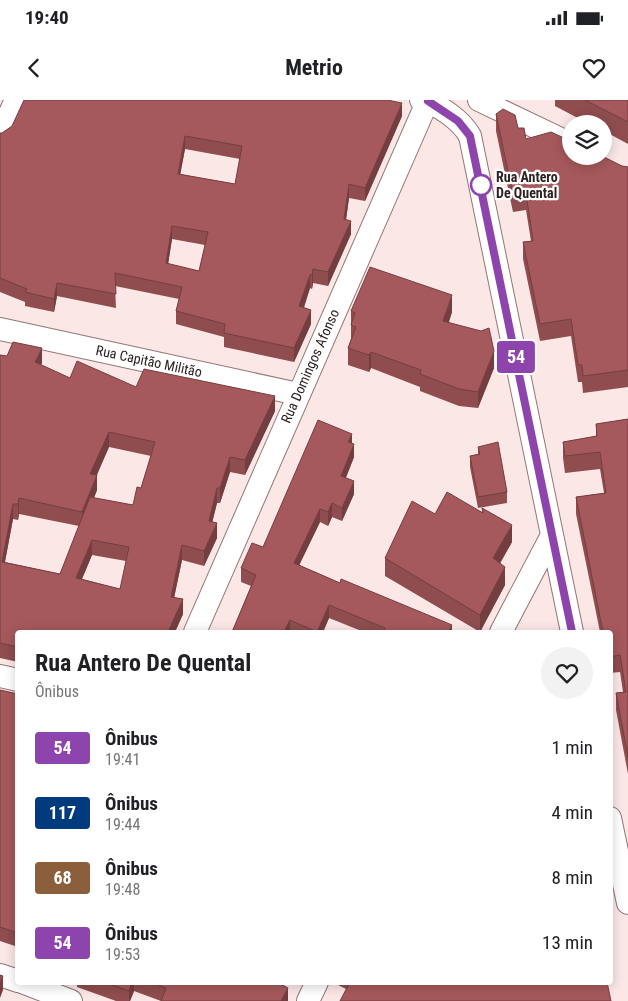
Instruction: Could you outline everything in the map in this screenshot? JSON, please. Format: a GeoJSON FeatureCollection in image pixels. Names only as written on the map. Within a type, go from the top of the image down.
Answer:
{"type":"FeatureCollection","features":[{"type":"Feature","properties":{"kind":"street"},"geometry":{"type":"LineString","coordinates":[[0,134],[16,100]]}},
{"type":"Feature","properties":{"kind":"street"},"geometry":{"type":"LineString","coordinates":[[426,100],[458,121],[470,136],[505,268],[552,535],[572,630]]}},
{"type":"Feature","properties":{"kind":"street","name":"Rua Domingos Afonso"},"geometry":{"type":"LineString","coordinates":[[196,630],[426,100]]}},
{"type":"Feature","properties":{"kind":"street"},"geometry":{"type":"LineString","coordinates":[[479,100],[562,140]]}},
{"type":"Feature","properties":{"kind":"street","name":"Rua Capitão Militão"},"geometry":{"type":"LineString","coordinates":[[0,329],[298,394]]}},
{"type":"Feature","properties":{"kind":"street"},"geometry":{"type":"LineString","coordinates":[[502,630],[552,535]]}},
{"type":"Feature","properties":{"kind":"street"},"geometry":{"type":"LineString","coordinates":[[0,676],[15,679]]}},
{"type":"Feature","properties":{"kind":"street"},"geometry":{"type":"LineString","coordinates":[[613,832],[628,903]]}},
{"type":"Feature","properties":{"kind":"street"},"geometry":{"type":"LineString","coordinates":[[0,975],[15,980]]}},
{"type":"Feature","properties":{"kind":"street"},"geometry":{"type":"LineString","coordinates":[[308,1001],[316,985]]}},
{"type":"Feature","properties":{"kind":"street"},"geometry":{"type":"LineString","coordinates":[[34,989],[71,1001]]}},
{"type":"Feature","properties":{"kind":"building"},"geometry":{"type":"Polygon","coordinates":[[[24,100],[387,100],[402,103],[365,188],[349,184],[344,219],[351,221],[328,272],[313,269],[312,275],[310,275],[299,306],[311,310],[294,348],[224,333],[225,324],[176,311],[182,287],[115,273],[116,294],[57,283],[54,299],[25,292],[27,289],[0,278],[0,133],[12,126],[24,100]],[[185,136],[178,174],[235,184],[242,146],[185,136]],[[172,226],[166,263],[199,271],[208,232],[172,226]]]}},
{"type":"Feature","properties":{"kind":"building"},"geometry":{"type":"Polygon","coordinates":[[[585,100],[628,100],[628,122],[585,100]]]}},
{"type":"Feature","properties":{"kind":"building"},"geometry":{"type":"Polygon","coordinates":[[[503,109],[515,115],[518,128],[524,128],[526,139],[551,132],[562,137],[562,165],[612,165],[612,161],[628,167],[628,370],[583,376],[582,365],[578,365],[571,319],[540,324],[523,242],[533,241],[526,193],[513,195],[496,114],[503,109]]]}},
{"type":"Feature","properties":{"kind":"building"},"geometry":{"type":"Polygon","coordinates":[[[370,267],[452,295],[443,321],[481,331],[489,328],[494,351],[478,392],[459,389],[420,374],[421,370],[371,352],[369,355],[348,348],[356,327],[351,325],[355,313],[351,311],[370,267]]]}},
{"type":"Feature","properties":{"kind":"building"},"geometry":{"type":"Polygon","coordinates":[[[13,342],[42,348],[35,362],[70,378],[77,361],[136,387],[144,369],[275,396],[245,460],[230,457],[220,488],[217,488],[209,521],[217,523],[204,551],[182,545],[171,597],[183,599],[169,630],[15,630],[15,646],[0,643],[0,355],[7,356],[13,342]],[[109,432],[90,474],[97,475],[82,512],[19,498],[18,504],[13,504],[2,562],[60,574],[90,497],[133,505],[137,487],[141,488],[155,442],[109,432]],[[92,540],[76,578],[120,589],[129,547],[92,540]]]}},
{"type":"Feature","properties":{"kind":"building"},"geometry":{"type":"Polygon","coordinates":[[[628,419],[628,757],[616,693],[626,692],[620,655],[613,656],[613,630],[603,630],[576,497],[606,493],[600,452],[565,456],[563,442],[597,436],[596,424],[628,419]]]}},
{"type":"Feature","properties":{"kind":"building"},"geometry":{"type":"Polygon","coordinates":[[[318,420],[352,434],[348,442],[354,444],[341,476],[354,481],[342,508],[332,503],[328,512],[320,509],[294,563],[340,583],[341,579],[452,625],[449,630],[384,630],[385,628],[329,605],[318,630],[312,630],[290,620],[285,630],[233,630],[256,575],[241,568],[252,543],[263,547],[318,420]]]}},
{"type":"Feature","properties":{"kind":"building"},"geometry":{"type":"Polygon","coordinates":[[[498,442],[507,492],[478,497],[470,456],[480,454],[478,447],[498,442]]]}},
{"type":"Feature","properties":{"kind":"building"},"geometry":{"type":"Polygon","coordinates":[[[447,492],[483,513],[482,508],[512,525],[493,558],[505,567],[480,615],[385,558],[412,501],[435,514],[447,492]]]}},
{"type":"Feature","properties":{"kind":"building"},"geometry":{"type":"Polygon","coordinates":[[[0,690],[15,693],[15,932],[0,927],[0,690]]]}},
{"type":"Feature","properties":{"kind":"building"},"geometry":{"type":"Polygon","coordinates":[[[112,985],[131,985],[129,991],[112,985]]]}},
{"type":"Feature","properties":{"kind":"building"},"geometry":{"type":"Polygon","coordinates":[[[158,985],[282,985],[288,988],[281,1001],[161,1001],[166,988],[158,985]]]}},
{"type":"Feature","properties":{"kind":"building"},"geometry":{"type":"Polygon","coordinates":[[[348,985],[608,985],[611,1001],[340,1001],[348,985]]]}},
{"type":"Feature","properties":{"kind":"bus line","name":"54"},"geometry":{"type":"LineString","coordinates":[[428,101],[466,127],[470,136],[572,630]]}},
{"type":"Feature","properties":{"kind":"place","name":"Rua Antero De Quental"},"geometry":{"type":"Point","coordinates":[481,185]}}]}
